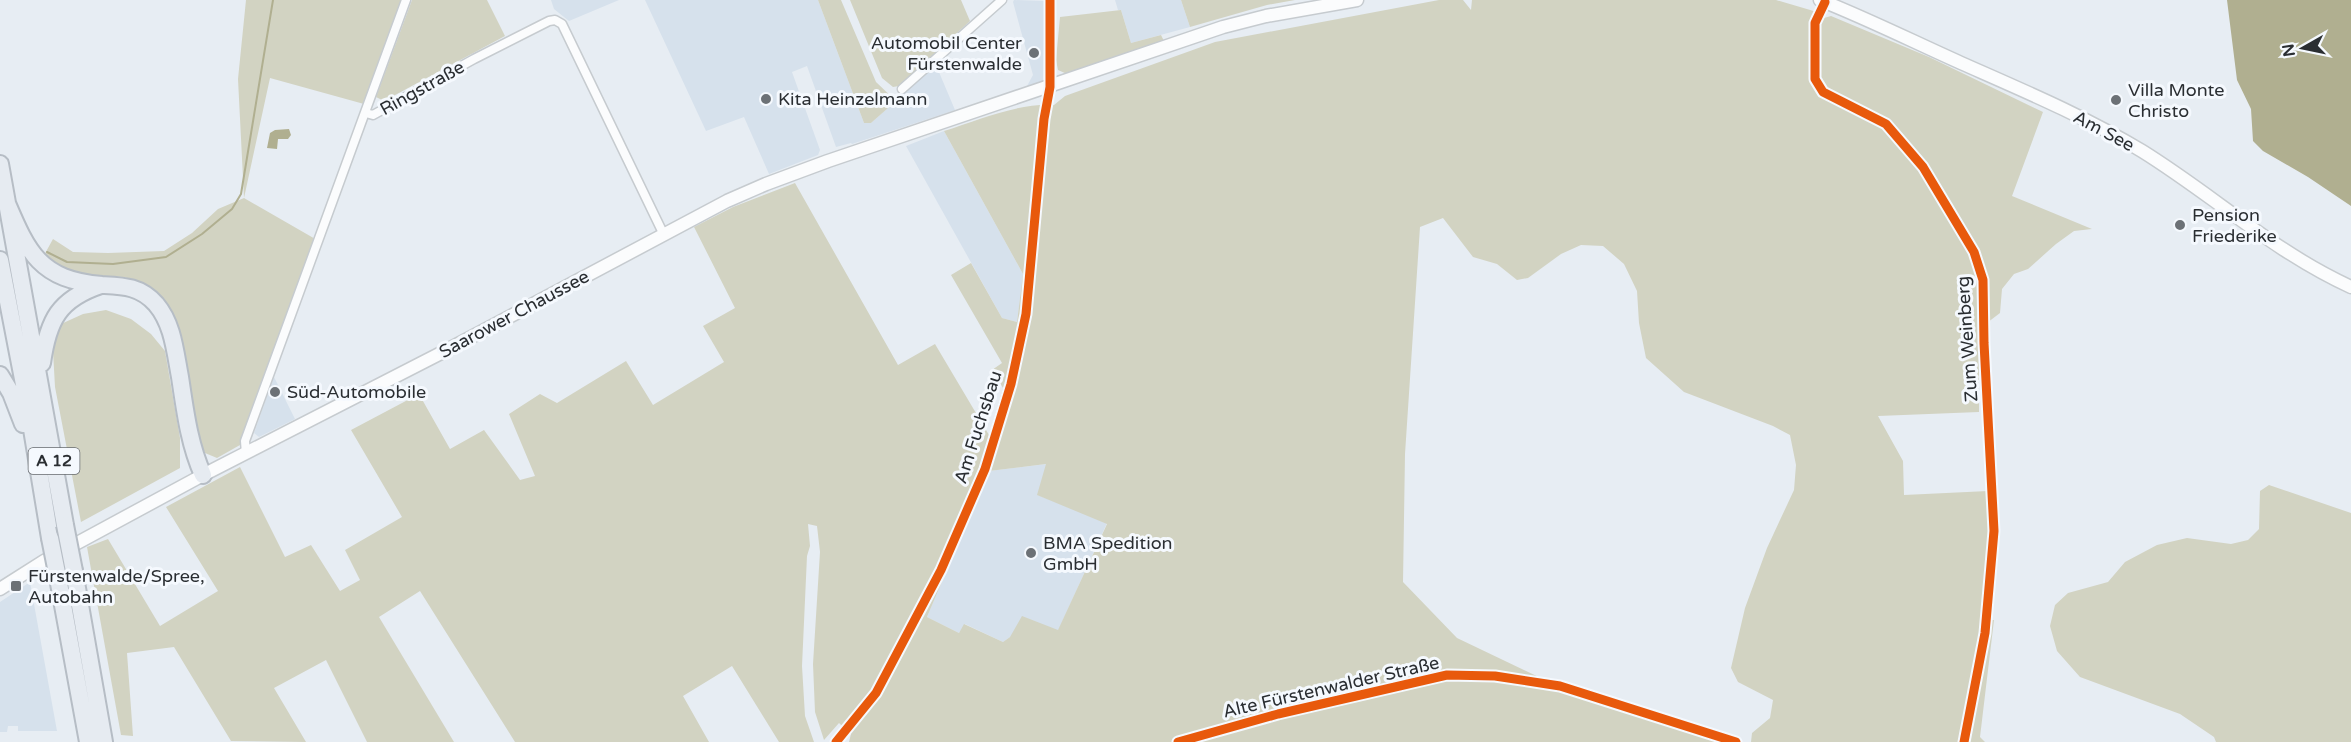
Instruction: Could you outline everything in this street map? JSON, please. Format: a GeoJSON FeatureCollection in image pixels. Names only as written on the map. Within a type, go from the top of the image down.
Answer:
{"type":"FeatureCollection","features":[{"type":"Feature","properties":{"kind":"highway","name":"A 12"},"geometry":{"type":"LineString","coordinates":[[0,165],[103,734]]}},
{"type":"Feature","properties":{"kind":"highway"},"geometry":{"type":"LineString","coordinates":[[6,201],[20,235],[44,266],[66,280],[127,286],[145,294],[157,306],[167,320],[173,338],[190,439],[203,475]]}},
{"type":"Feature","properties":{"kind":"highway","name":"A 12"},"geometry":{"type":"LineString","coordinates":[[0,260],[88,742]]}},
{"type":"Feature","properties":{"kind":"highway"},"geometry":{"type":"LineString","coordinates":[[44,398],[42,363],[50,326],[58,311],[71,298],[83,291],[102,285]]}},
{"type":"Feature","properties":{"kind":"highway"},"geometry":{"type":"LineString","coordinates":[[0,375],[18,410],[37,461]]}},
{"type":"Feature","properties":{"kind":"main road","name":"Saarower Chaussee"},"geometry":{"type":"LineString","coordinates":[[0,589],[44,561],[203,475],[445,351],[663,233],[766,184],[1223,27],[1266,16],[1357,0]]}},
{"type":"Feature","properties":{"kind":"main road","name":"Am See"},"geometry":{"type":"LineString","coordinates":[[1822,1],[2043,100],[2119,137],[2176,172],[2251,229],[2297,260],[2351,287]]}},
{"type":"Feature","properties":{"kind":"street"},"geometry":{"type":"LineString","coordinates":[[366,113],[406,0]]}},
{"type":"Feature","properties":{"kind":"street"},"geometry":{"type":"LineString","coordinates":[[902,90],[1002,0]]}},
{"type":"Feature","properties":{"kind":"street","name":"Am Fuchsbau"},"geometry":{"type":"LineString","coordinates":[[836,742],[876,693],[941,570],[985,469],[1011,384],[1026,314],[1044,119],[1050,87],[1050,0]]}},
{"type":"Feature","properties":{"kind":"street","name":"Zum Weinberg"},"geometry":{"type":"LineString","coordinates":[[1822,1],[1815,23],[1815,79],[1823,92],[1886,124],[1923,167],[1974,252],[1983,280],[1994,531],[1985,633],[1964,742]]}},
{"type":"Feature","properties":{"kind":"street","name":"Ringstraße"},"geometry":{"type":"LineString","coordinates":[[246,454],[245,441],[366,113],[373,115],[474,59],[555,20],[562,24],[663,233]]}},
{"type":"Feature","properties":{"kind":"street","name":"Alte Fürstenwalder Straße"},"geometry":{"type":"LineString","coordinates":[[1178,742],[1278,714],[1447,675],[1495,676],[1560,686],[1736,742]]}},
{"type":"Feature","properties":{"kind":"shaded area"},"geometry":{"type":"Polygon","coordinates":[[[246,0],[401,0],[364,104],[270,78],[244,198],[238,79],[246,0]]]}},
{"type":"Feature","properties":{"kind":"shaded area"},"geometry":{"type":"Polygon","coordinates":[[[412,0],[487,0],[505,36],[384,101],[376,97],[412,0]]]}},
{"type":"Feature","properties":{"kind":"shaded area"},"geometry":{"type":"Polygon","coordinates":[[[551,0],[619,0],[569,21],[554,9],[551,0]]]}},
{"type":"Feature","properties":{"kind":"shaded area"},"geometry":{"type":"Polygon","coordinates":[[[645,0],[818,0],[864,123],[871,123],[936,65],[955,110],[852,144],[836,147],[807,66],[792,72],[820,150],[818,155],[769,174],[744,117],[706,131],[645,0]]]}},
{"type":"Feature","properties":{"kind":"shaded area"},"geometry":{"type":"Polygon","coordinates":[[[818,0],[841,0],[876,82],[896,101],[871,123],[864,123],[818,0]]]}},
{"type":"Feature","properties":{"kind":"shaded area"},"geometry":{"type":"Polygon","coordinates":[[[850,0],[961,0],[970,21],[899,86],[893,87],[882,78],[850,0]]]}},
{"type":"Feature","properties":{"kind":"shaded area","name":"Automobil Center Fürstenwalde"},"geometry":{"type":"Polygon","coordinates":[[[1014,0],[1045,1],[1043,81],[1027,86],[1033,75],[1014,0]]]}},
{"type":"Feature","properties":{"kind":"shaded area"},"geometry":{"type":"Polygon","coordinates":[[[1115,0],[1181,0],[1190,27],[1131,43],[1121,10],[1118,10],[1115,0]]]}},
{"type":"Feature","properties":{"kind":"shaded area"},"geometry":{"type":"Polygon","coordinates":[[[1181,0],[1295,0],[1267,5],[1190,27],[1181,0]]]}},
{"type":"Feature","properties":{"kind":"shaded area"},"geometry":{"type":"Polygon","coordinates":[[[1439,0],[1463,0],[1471,10],[1472,0],[1776,0],[1817,12],[1817,20],[1831,16],[1929,57],[2043,112],[2012,196],[2092,229],[2074,231],[2028,269],[2014,274],[2002,289],[2000,313],[1979,329],[1979,412],[1878,416],[1903,461],[1904,495],[1988,491],[1990,545],[1984,620],[1994,620],[1980,737],[1985,742],[1751,742],[1752,733],[1770,718],[1773,700],[1738,682],[1731,668],[1745,608],[1767,548],[1794,490],[1796,465],[1790,435],[1773,426],[1684,392],[1646,358],[1639,323],[1637,291],[1624,264],[1603,246],[1581,245],[1561,254],[1528,278],[1517,280],[1497,264],[1473,257],[1443,218],[1420,227],[1405,454],[1403,582],[1457,638],[1566,690],[1728,742],[849,742],[851,734],[839,723],[824,740],[815,712],[813,664],[820,552],[817,526],[808,524],[810,546],[807,556],[802,666],[805,716],[814,742],[779,742],[732,666],[683,696],[709,742],[515,742],[420,591],[379,617],[454,742],[367,742],[326,660],[274,688],[306,742],[231,741],[174,647],[127,653],[133,736],[121,735],[87,547],[108,539],[160,626],[218,591],[166,507],[240,467],[285,557],[311,545],[340,591],[360,580],[345,550],[402,517],[351,430],[419,394],[450,449],[484,430],[520,480],[535,476],[509,414],[540,394],[557,403],[626,361],[653,405],[724,362],[703,326],[735,308],[694,227],[733,207],[795,183],[898,365],[935,344],[989,435],[1003,388],[992,370],[1002,363],[951,275],[971,263],[1002,318],[1017,322],[1023,274],[944,131],[1012,109],[1054,105],[1065,96],[1215,42],[1439,0]],[[1046,464],[989,471],[927,617],[959,633],[964,624],[1003,642],[1010,637],[1022,616],[1058,630],[1107,524],[1037,495],[1046,464]]]}},
{"type":"Feature","properties":{"kind":"shaded area"},"geometry":{"type":"Polygon","coordinates":[[[2227,0],[2351,0],[2351,206],[2308,177],[2263,151],[2253,141],[2251,109],[2237,80],[2227,0]]]}},
{"type":"Feature","properties":{"kind":"shaded area"},"geometry":{"type":"Polygon","coordinates":[[[1121,10],[1131,43],[1161,35],[1164,41],[1067,74],[1058,70],[1056,60],[1060,17],[1121,10]]]}},
{"type":"Feature","properties":{"kind":"shaded area"},"geometry":{"type":"Polygon","coordinates":[[[289,129],[291,135],[288,139],[278,139],[277,149],[267,148],[270,133],[275,130],[289,129]]]}},
{"type":"Feature","properties":{"kind":"shaded area"},"geometry":{"type":"Polygon","coordinates":[[[944,131],[1023,274],[1017,322],[1002,318],[906,146],[944,131]]]}},
{"type":"Feature","properties":{"kind":"shaded area"},"geometry":{"type":"Polygon","coordinates":[[[244,198],[317,240],[240,445],[217,458],[205,453],[197,437],[154,291],[134,280],[77,274],[42,259],[53,239],[73,252],[164,251],[192,233],[218,209],[244,198]]]}},
{"type":"Feature","properties":{"kind":"shaded area"},"geometry":{"type":"Polygon","coordinates":[[[106,310],[131,319],[151,334],[165,351],[180,438],[180,468],[81,522],[55,387],[53,351],[61,324],[83,314],[106,310]]]}},
{"type":"Feature","properties":{"kind":"shaded area"},"geometry":{"type":"Polygon","coordinates":[[[274,377],[295,419],[259,437],[254,433],[274,377]]]}},
{"type":"Feature","properties":{"kind":"shaded area"},"geometry":{"type":"Polygon","coordinates":[[[1047,464],[1038,495],[1107,523],[1058,631],[1010,637],[1003,642],[965,624],[959,633],[927,617],[989,471],[1047,464]]]}},
{"type":"Feature","properties":{"kind":"shaded area"},"geometry":{"type":"Polygon","coordinates":[[[2269,485],[2351,513],[2351,742],[2216,742],[2214,737],[2180,714],[2080,677],[2057,651],[2050,626],[2055,605],[2068,593],[2108,582],[2125,562],[2157,545],[2187,538],[2231,544],[2248,540],[2259,529],[2260,491],[2269,485]]]}},
{"type":"Feature","properties":{"kind":"shaded area"},"geometry":{"type":"Polygon","coordinates":[[[30,582],[57,731],[18,731],[18,726],[8,726],[7,732],[0,732],[0,602],[30,582]]]}},
{"type":"Feature","properties":{"kind":"waterway"},"geometry":{"type":"LineString","coordinates":[[47,252],[67,262],[113,264],[166,257],[202,234],[232,209],[241,194],[273,0]]}},
{"type":"Feature","properties":{"kind":"cycle path"},"geometry":{"type":"LineString","coordinates":[[836,742],[876,693],[941,570],[985,469],[1011,384],[1026,314],[1044,119],[1050,87],[1050,0]]}},
{"type":"Feature","properties":{"kind":"cycle path"},"geometry":{"type":"LineString","coordinates":[[1825,2],[1815,23],[1815,79],[1823,92],[1886,124],[1923,167],[1974,252],[1983,280],[1994,531],[1985,633],[1964,742]]}},
{"type":"Feature","properties":{"kind":"cycle path"},"geometry":{"type":"LineString","coordinates":[[1178,742],[1278,714],[1447,675],[1495,676],[1560,686],[1736,742]]}},
{"type":"Feature","properties":{"kind":"place","name":"Automobil Center Fürstenwalde"},"geometry":{"type":"Point","coordinates":[1034,53]}},
{"type":"Feature","properties":{"kind":"place","name":"Kita Heinzelmann"},"geometry":{"type":"Point","coordinates":[766,99]}},
{"type":"Feature","properties":{"kind":"place","name":"Villa Monte Christo"},"geometry":{"type":"Point","coordinates":[2116,100]}},
{"type":"Feature","properties":{"kind":"place","name":"Pension Friederike"},"geometry":{"type":"Point","coordinates":[2180,225]}},
{"type":"Feature","properties":{"kind":"place","name":"Süd-Automobile"},"geometry":{"type":"Point","coordinates":[275,392]}},
{"type":"Feature","properties":{"kind":"place","name":"BMA Spedition GmbH"},"geometry":{"type":"Point","coordinates":[1031,553]}},
{"type":"Feature","properties":{"kind":"place","name":"Fürstenwalde/Spree, Autobahn"},"geometry":{"type":"Point","coordinates":[16,586]}}]}
